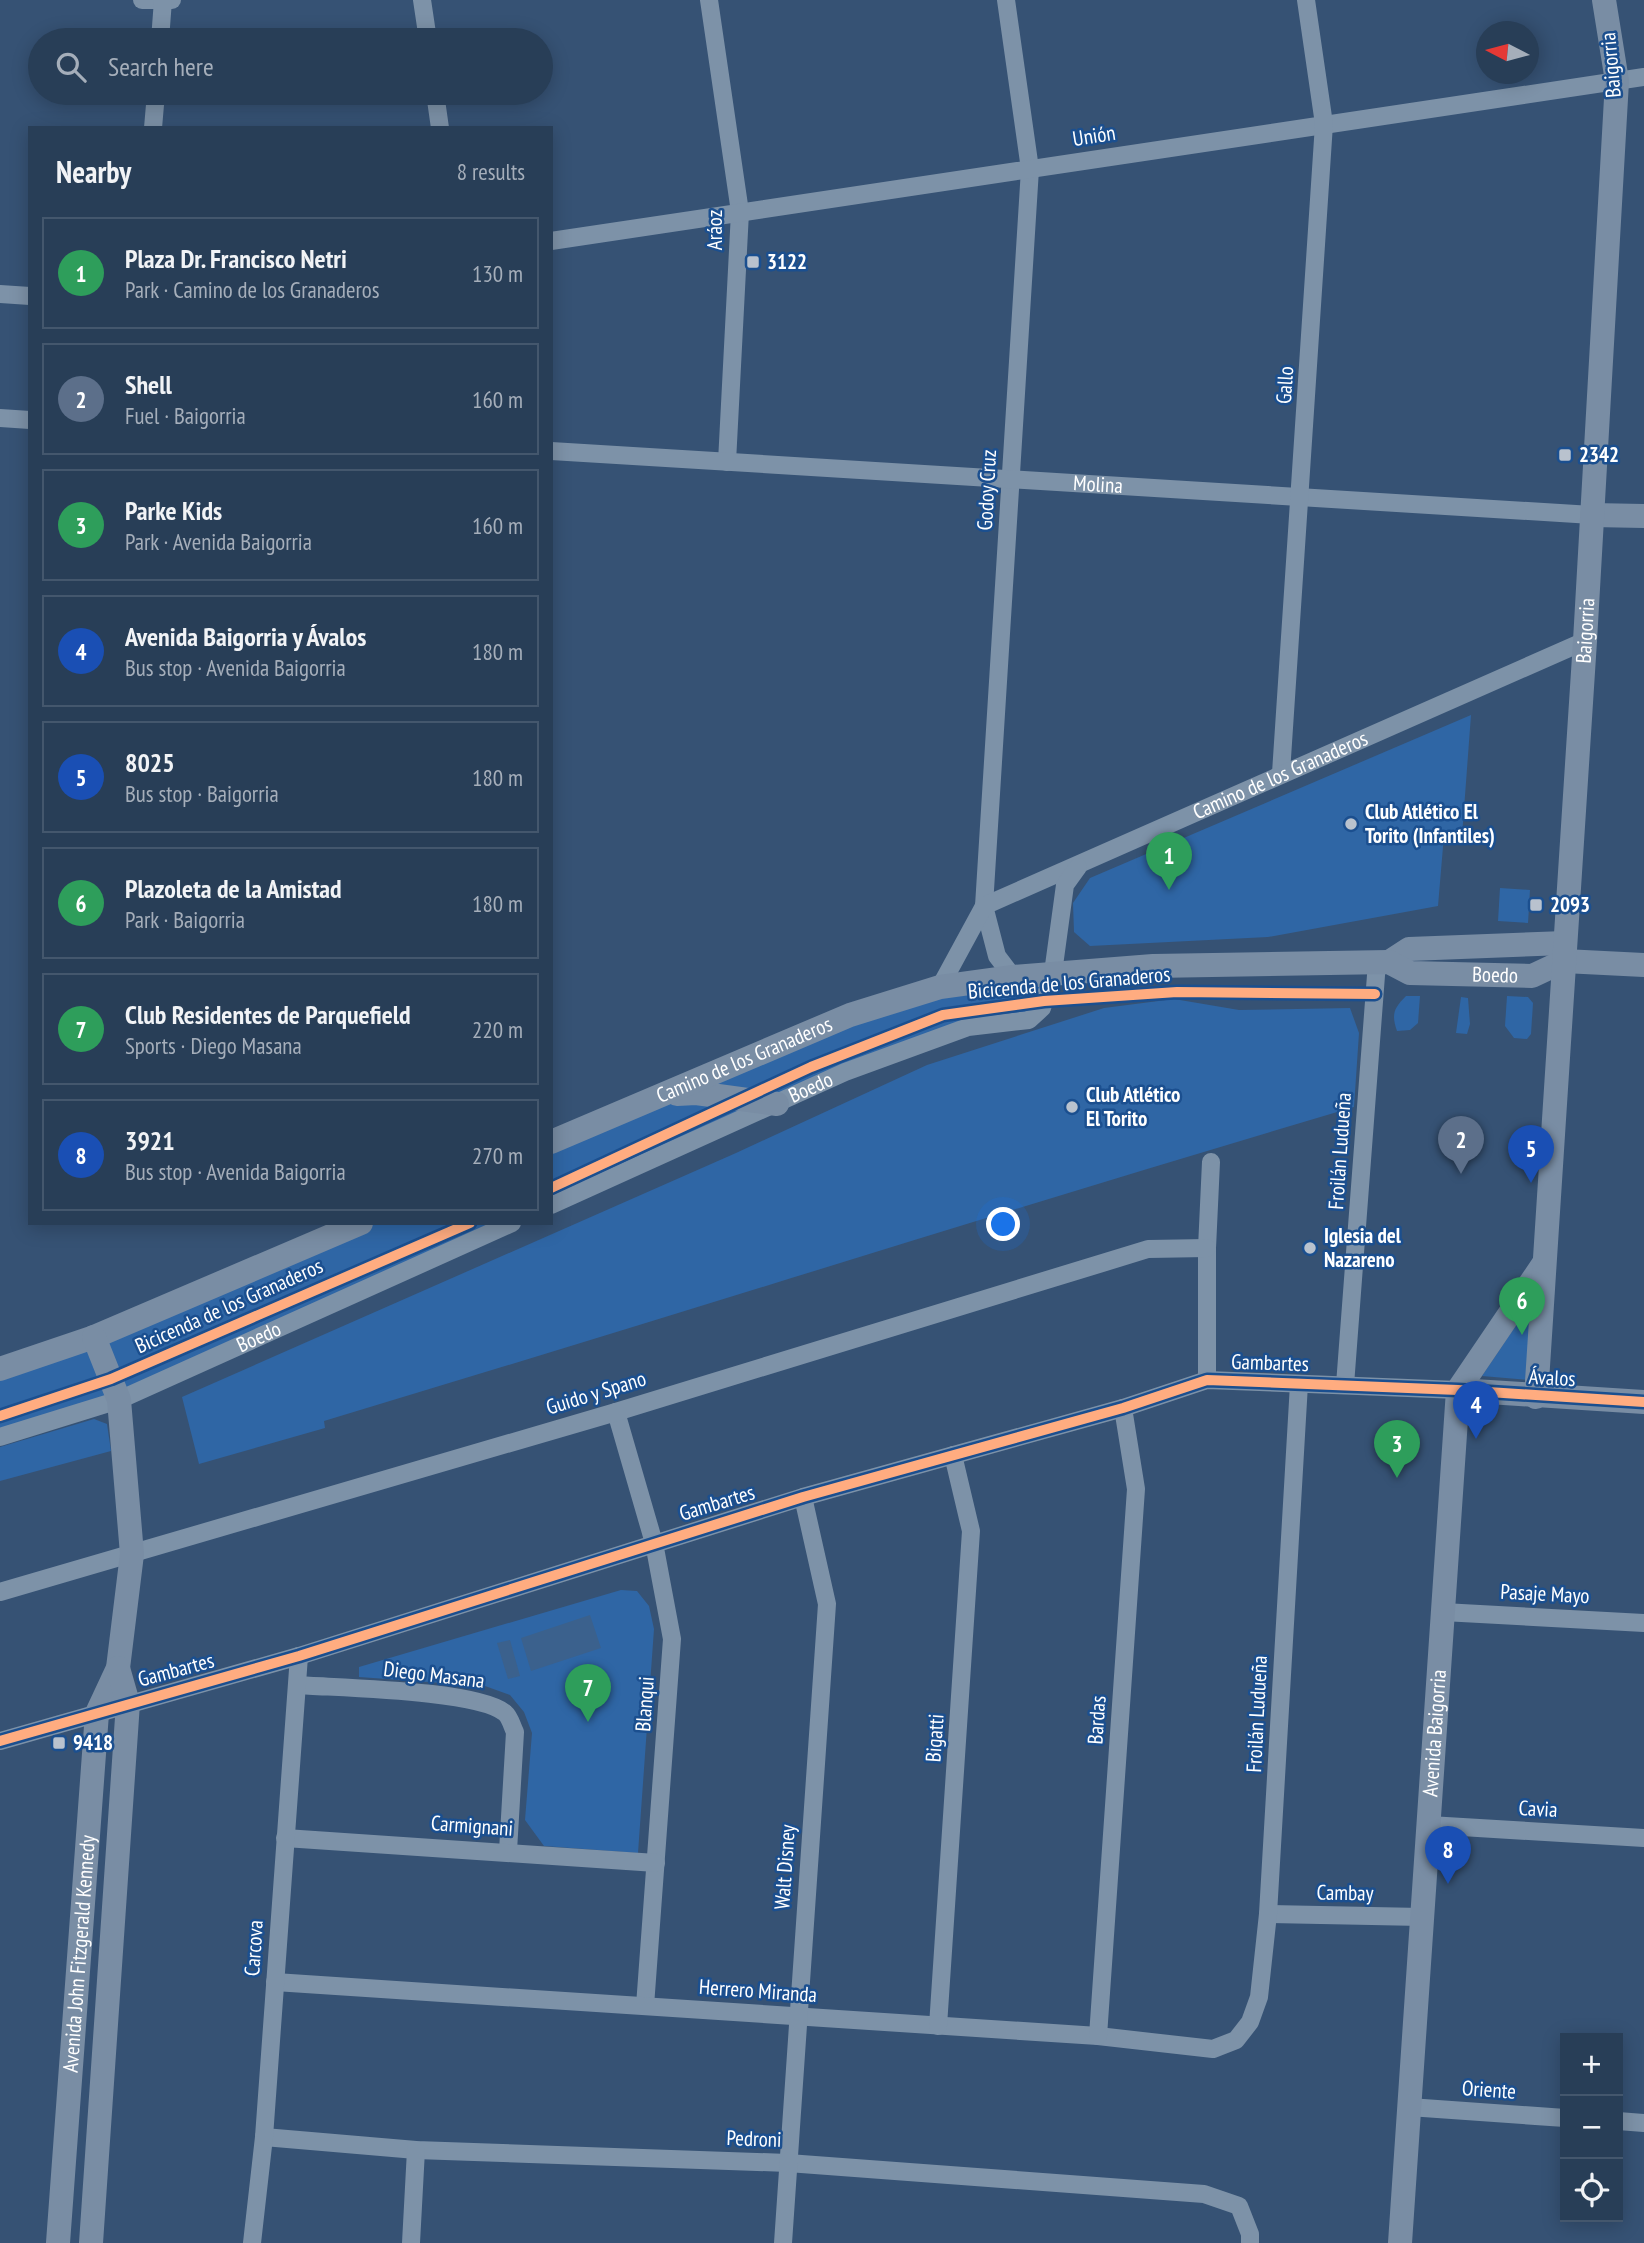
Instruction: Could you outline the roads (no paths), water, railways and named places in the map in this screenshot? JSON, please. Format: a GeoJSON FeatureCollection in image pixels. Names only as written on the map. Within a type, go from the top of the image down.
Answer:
{"type":"FeatureCollection","features":[{"type":"Feature","properties":{"kind":"main road","name":"Baigorria"},"geometry":{"type":"LineString","coordinates":[[1536,1397],[1585,641],[1617,81],[1604,0]]}},
{"type":"Feature","properties":{"kind":"main road","name":"Molina"},"geometry":{"type":"LineString","coordinates":[[1592,514],[1644,516]]}},
{"type":"Feature","properties":{"kind":"main road","name":"Boedo"},"geometry":{"type":"LineString","coordinates":[[1013,977],[1153,966],[1383,962],[1410,973],[1532,976],[1564,952],[1644,965]]}},
{"type":"Feature","properties":{"kind":"main road","name":"Camino de los Granaderos"},"geometry":{"type":"LineString","coordinates":[[553,1141],[850,1015],[940,987],[1013,977]]}},
{"type":"Feature","properties":{"kind":"main road"},"geometry":{"type":"LineString","coordinates":[[662,1095],[696,1093],[777,1104]]}},
{"type":"Feature","properties":{"kind":"main road"},"geometry":{"type":"LineString","coordinates":[[0,1369],[94,1337],[356,1225]]}},
{"type":"Feature","properties":{"kind":"main road"},"geometry":{"type":"LineString","coordinates":[[1458,1390],[1544,1262]]}},
{"type":"Feature","properties":{"kind":"main road","name":"Avenida John Fitzgerald Kennedy"},"geometry":{"type":"LineString","coordinates":[[58,2243],[97,1713],[118,1668],[132,1554],[119,1401],[94,1337]]}},
{"type":"Feature","properties":{"kind":"main road","name":"Ávalos"},"geometry":{"type":"LineString","coordinates":[[1458,1390],[1644,1402]]}},
{"type":"Feature","properties":{"kind":"main road","name":"Avenida Baigorria"},"geometry":{"type":"LineString","coordinates":[[1400,2243],[1458,1390]]}},
{"type":"Feature","properties":{"kind":"main road","name":"Avenida John Fitzgerald Kennedy"},"geometry":{"type":"LineString","coordinates":[[91,2243],[128,1703],[118,1668]]}},
{"type":"Feature","properties":{"kind":"street"},"geometry":{"type":"LineString","coordinates":[[142,0],[166,0],[162,28]]}},
{"type":"Feature","properties":{"kind":"street"},"geometry":{"type":"LineString","coordinates":[[422,0],[426,28]]}},
{"type":"Feature","properties":{"kind":"street","name":"Aráoz"},"geometry":{"type":"LineString","coordinates":[[709,0],[740,212],[727,462]]}},
{"type":"Feature","properties":{"kind":"street","name":"Godoy Cruz"},"geometry":{"type":"LineString","coordinates":[[1006,0],[1030,169],[984,906],[997,956],[1013,977]]}},
{"type":"Feature","properties":{"kind":"street","name":"Gallo"},"geometry":{"type":"LineString","coordinates":[[1281,774],[1324,124],[1306,0]]}},
{"type":"Feature","properties":{"kind":"street","name":"Unión"},"geometry":{"type":"LineString","coordinates":[[553,241],[1644,77]]}},
{"type":"Feature","properties":{"kind":"street"},"geometry":{"type":"LineString","coordinates":[[153,126],[155,105]]}},
{"type":"Feature","properties":{"kind":"street"},"geometry":{"type":"LineString","coordinates":[[437,105],[440,126]]}},
{"type":"Feature","properties":{"kind":"street"},"geometry":{"type":"LineString","coordinates":[[0,294],[28,296]]}},
{"type":"Feature","properties":{"kind":"street"},"geometry":{"type":"LineString","coordinates":[[0,418],[28,420]]}},
{"type":"Feature","properties":{"kind":"street","name":"Molina"},"geometry":{"type":"LineString","coordinates":[[553,451],[1592,514]]}},
{"type":"Feature","properties":{"kind":"street","name":"Camino de los Granaderos"},"geometry":{"type":"LineString","coordinates":[[984,906],[1078,867],[1281,774],[1585,641]]}},
{"type":"Feature","properties":{"kind":"street","name":"Boedo"},"geometry":{"type":"LineString","coordinates":[[553,1204],[845,1072],[968,1027],[1029,1020],[1042,1008],[1053,973],[1065,885],[1078,867]]}},
{"type":"Feature","properties":{"kind":"street"},"geometry":{"type":"LineString","coordinates":[[940,987],[984,906]]}},
{"type":"Feature","properties":{"kind":"street","name":"Froilán Ludueña"},"geometry":{"type":"LineString","coordinates":[[1346,1385],[1383,962]]}},
{"type":"Feature","properties":{"kind":"street"},"geometry":{"type":"LineString","coordinates":[[1206,1380],[1206,1248],[1211,1162]]}},
{"type":"Feature","properties":{"kind":"street","name":"Boedo"},"geometry":{"type":"LineString","coordinates":[[0,1437],[119,1401],[508,1225]]}},
{"type":"Feature","properties":{"kind":"street","name":"Guido y Spano"},"geometry":{"type":"LineString","coordinates":[[0,1592],[616,1412],[1148,1250],[1206,1248]]}},
{"type":"Feature","properties":{"kind":"street","name":"Gambartes"},"geometry":{"type":"LineString","coordinates":[[0,1741],[299,1656],[803,1497],[1123,1408],[1206,1380],[1458,1390]]}},
{"type":"Feature","properties":{"kind":"street","name":"Froilán Ludueña"},"geometry":{"type":"LineString","coordinates":[[1236,2040],[1250,2022],[1259,1997],[1268,1914],[1299,1384]]}},
{"type":"Feature","properties":{"kind":"street","name":"Bardas"},"geometry":{"type":"LineString","coordinates":[[1098,2036],[1136,1489],[1123,1408]]}},
{"type":"Feature","properties":{"kind":"street","name":"Blanqui"},"geometry":{"type":"LineString","coordinates":[[616,1412],[654,1543],[673,1639],[645,2006]]}},
{"type":"Feature","properties":{"kind":"street","name":"Bigatti"},"geometry":{"type":"LineString","coordinates":[[938,2026],[971,1531],[953,1455]]}},
{"type":"Feature","properties":{"kind":"street","name":"Walt Disney"},"geometry":{"type":"LineString","coordinates":[[783,2243],[827,1604],[803,1497]]}},
{"type":"Feature","properties":{"kind":"street","name":"Pasaje Mayo"},"geometry":{"type":"LineString","coordinates":[[1443,1612],[1644,1623]]}},
{"type":"Feature","properties":{"kind":"street","name":"Carcova"},"geometry":{"type":"LineString","coordinates":[[253,2243],[264,2137],[299,1656]]}},
{"type":"Feature","properties":{"kind":"street","name":"Diego Masana"},"geometry":{"type":"LineString","coordinates":[[298,1685],[461,1698],[491,1705],[507,1714],[515,1732],[508,1851]]}},
{"type":"Feature","properties":{"kind":"street","name":"Cavia"},"geometry":{"type":"LineString","coordinates":[[1429,1825],[1644,1838]]}},
{"type":"Feature","properties":{"kind":"street","name":"Carmignani"},"geometry":{"type":"LineString","coordinates":[[285,1838],[656,1863]]}},
{"type":"Feature","properties":{"kind":"street","name":"Cambay"},"geometry":{"type":"LineString","coordinates":[[1268,1914],[1422,1917]]}},
{"type":"Feature","properties":{"kind":"street","name":"Herrero Miranda"},"geometry":{"type":"LineString","coordinates":[[275,1982],[1098,2036],[1213,2049],[1236,2040]]}},
{"type":"Feature","properties":{"kind":"street","name":"Oriente"},"geometry":{"type":"LineString","coordinates":[[1409,2107],[1560,2118]]}},
{"type":"Feature","properties":{"kind":"street"},"geometry":{"type":"LineString","coordinates":[[1623,2121],[1644,2123]]}},
{"type":"Feature","properties":{"kind":"street","name":"Pedroni"},"geometry":{"type":"LineString","coordinates":[[264,2137],[416,2150],[788,2162],[1204,2194],[1239,2206],[1250,2234],[1250,2243]]}},
{"type":"Feature","properties":{"kind":"street"},"geometry":{"type":"LineString","coordinates":[[411,2243],[416,2150]]}},
{"type":"Feature","properties":{"kind":"place","name":"3122"},"geometry":{"type":"Point","coordinates":[753,262]}},
{"type":"Feature","properties":{"kind":"place","name":"2342"},"geometry":{"type":"Point","coordinates":[1565,455]}},
{"type":"Feature","properties":{"kind":"place","name":"Club Atlético El Torito (Infantiles)"},"geometry":{"type":"Point","coordinates":[1351,824]}},
{"type":"Feature","properties":{"kind":"place","name":"Plaza Dr. Francisco Netri"},"geometry":{"type":"Point","coordinates":[1169,890]}},
{"type":"Feature","properties":{"kind":"place","name":"2093"},"geometry":{"type":"Point","coordinates":[1536,905]}},
{"type":"Feature","properties":{"kind":"place","name":"Club Atlético El Torito"},"geometry":{"type":"Point","coordinates":[1072,1107]}},
{"type":"Feature","properties":{"kind":"place","name":"Shell"},"geometry":{"type":"Point","coordinates":[1461,1174]}},
{"type":"Feature","properties":{"kind":"place","name":"8025"},"geometry":{"type":"Point","coordinates":[1531,1183]}},
{"type":"Feature","properties":{"kind":"place","name":"Iglesia del Nazareno"},"geometry":{"type":"Point","coordinates":[1310,1248]}},
{"type":"Feature","properties":{"kind":"place","name":"Plazoleta de la Amistad"},"geometry":{"type":"Point","coordinates":[1522,1335]}},
{"type":"Feature","properties":{"kind":"place","name":"Avenida Baigorria y Ávalos"},"geometry":{"type":"Point","coordinates":[1476,1439]}},
{"type":"Feature","properties":{"kind":"place","name":"Parke Kids"},"geometry":{"type":"Point","coordinates":[1397,1478]}},
{"type":"Feature","properties":{"kind":"place","name":"Club Residentes de Parquefield"},"geometry":{"type":"Point","coordinates":[588,1722]}},
{"type":"Feature","properties":{"kind":"place","name":"9418"},"geometry":{"type":"Point","coordinates":[59,1743]}},
{"type":"Feature","properties":{"kind":"place","name":"3921"},"geometry":{"type":"Point","coordinates":[1448,1884]}}]}
